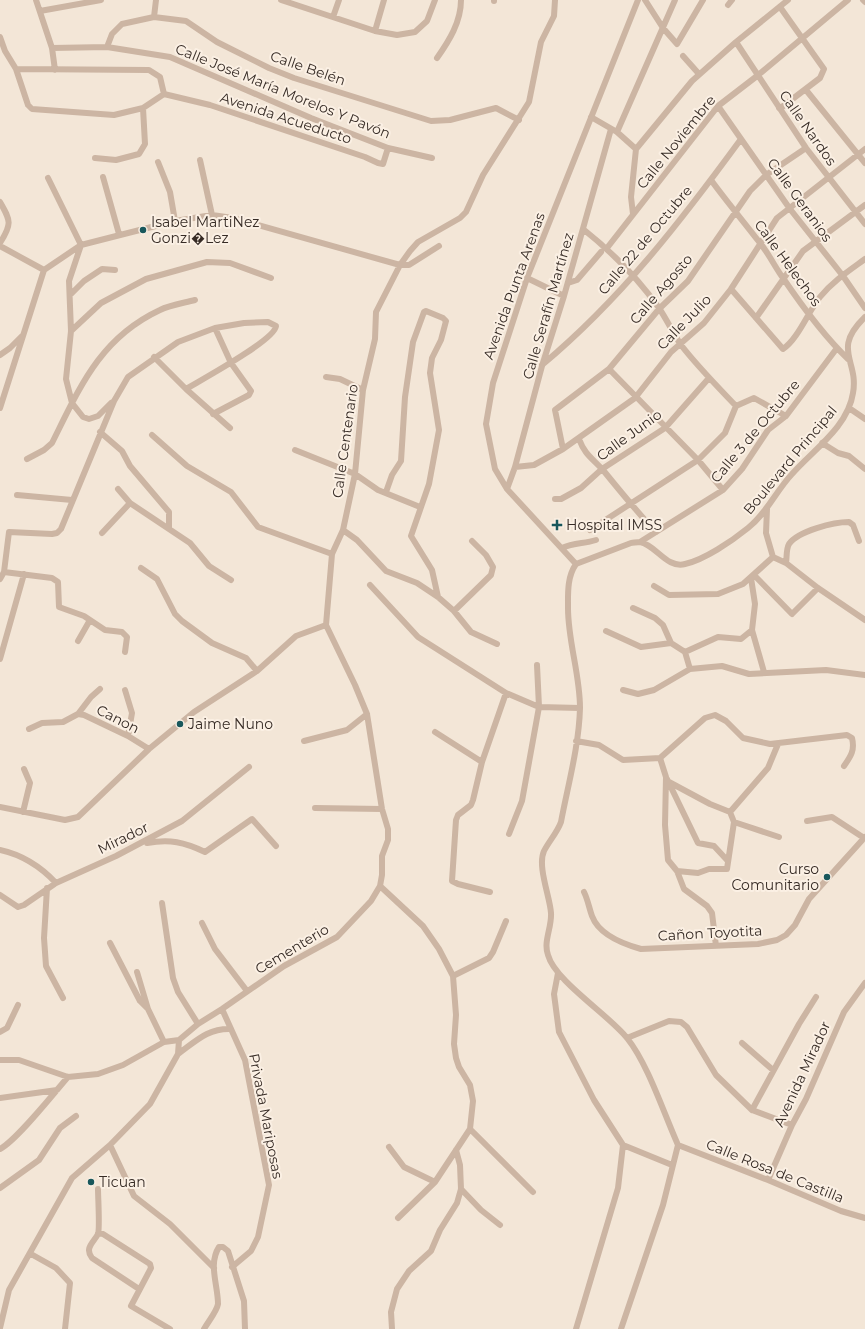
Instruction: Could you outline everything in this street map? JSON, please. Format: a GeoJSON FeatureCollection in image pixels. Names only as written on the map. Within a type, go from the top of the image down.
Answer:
{"type":"FeatureCollection","features":[{"type":"Feature","properties":{"kind":"street"},"geometry":{"type":"LineString","coordinates":[[36,0],[52,48],[55,70]]}},
{"type":"Feature","properties":{"kind":"street"},"geometry":{"type":"LineString","coordinates":[[40,11],[80,1],[101,0]]}},
{"type":"Feature","properties":{"kind":"street"},"geometry":{"type":"LineString","coordinates":[[154,17],[156,0]]}},
{"type":"Feature","properties":{"kind":"street"},"geometry":{"type":"LineString","coordinates":[[282,0],[295,2],[375,31],[397,35],[415,32],[427,21],[435,0]]}},
{"type":"Feature","properties":{"kind":"street"},"geometry":{"type":"LineString","coordinates":[[333,17],[339,0]]}},
{"type":"Feature","properties":{"kind":"street"},"geometry":{"type":"LineString","coordinates":[[375,31],[384,0]]}},
{"type":"Feature","properties":{"kind":"street"},"geometry":{"type":"LineString","coordinates":[[437,58],[451,37],[461,8],[461,0]]}},
{"type":"Feature","properties":{"kind":"street","name":"Calle Centenario"},"geometry":{"type":"LineString","coordinates":[[326,625],[332,554],[343,530],[355,474],[363,390],[375,339],[376,312],[400,265],[418,242],[460,218],[466,212],[483,175],[519,120],[529,102],[541,42],[554,16],[555,0]]}},
{"type":"Feature","properties":{"kind":"street","name":"Avenida Punta Arenas"},"geometry":{"type":"LineString","coordinates":[[576,564],[507,489],[495,468],[486,424],[493,382],[527,278],[638,0]]}},
{"type":"Feature","properties":{"kind":"street"},"geometry":{"type":"LineString","coordinates":[[645,0],[663,28],[677,44],[703,0]]}},
{"type":"Feature","properties":{"kind":"street"},"geometry":{"type":"LineString","coordinates":[[617,132],[675,0]]}},
{"type":"Feature","properties":{"kind":"street"},"geometry":{"type":"LineString","coordinates":[[633,214],[630,197],[636,149],[667,110],[699,74],[788,0]]}},
{"type":"Feature","properties":{"kind":"street","name":"Calle Noviembre"},"geometry":{"type":"LineString","coordinates":[[607,248],[718,106],[757,76],[848,0]]}},
{"type":"Feature","properties":{"kind":"street"},"geometry":{"type":"LineString","coordinates":[[779,108],[806,90],[820,78],[824,69],[780,7]]}},
{"type":"Feature","properties":{"kind":"street","name":"Calle Belén"},"geometry":{"type":"LineString","coordinates":[[107,47],[112,34],[122,24],[154,17],[186,21],[217,42],[269,68],[294,78],[431,121],[450,120],[496,108],[519,120]]}},
{"type":"Feature","properties":{"kind":"street"},"geometry":{"type":"LineString","coordinates":[[0,37],[3,52],[16,69],[28,105],[32,109],[114,115],[143,108],[164,94],[160,78],[149,70],[16,69]]}},
{"type":"Feature","properties":{"kind":"street","name":"Calle Nardos"},"geometry":{"type":"LineString","coordinates":[[736,42],[757,76],[806,148],[865,224]]}},
{"type":"Feature","properties":{"kind":"street","name":"Calle José María Morelos Y Pavón"},"geometry":{"type":"LineString","coordinates":[[52,48],[107,47],[170,58],[311,118],[388,148],[432,158]]}},
{"type":"Feature","properties":{"kind":"street"},"geometry":{"type":"LineString","coordinates":[[683,56],[699,74]]}},
{"type":"Feature","properties":{"kind":"street"},"geometry":{"type":"LineString","coordinates":[[806,90],[865,163]]}},
{"type":"Feature","properties":{"kind":"street","name":"Avenida Acueducto"},"geometry":{"type":"LineString","coordinates":[[164,94],[210,105],[365,157],[378,163],[383,164],[388,148]]}},
{"type":"Feature","properties":{"kind":"street","name":"Calle Geranios"},"geometry":{"type":"LineString","coordinates":[[718,106],[790,209],[843,276],[865,308]]}},
{"type":"Feature","properties":{"kind":"street"},"geometry":{"type":"LineString","coordinates":[[95,158],[116,160],[138,154],[145,144],[143,108]]}},
{"type":"Feature","properties":{"kind":"street"},"geometry":{"type":"LineString","coordinates":[[591,117],[617,132],[636,149]]}},
{"type":"Feature","properties":{"kind":"street","name":"Calle Serafín Martínez"},"geometry":{"type":"LineString","coordinates":[[507,489],[515,467],[542,366],[568,283],[611,129]]}},
{"type":"Feature","properties":{"kind":"street","name":"Calle 22 de Octubre"},"geometry":{"type":"LineString","coordinates":[[542,366],[577,336],[635,276],[711,180],[741,139]]}},
{"type":"Feature","properties":{"kind":"street","name":"Calle Agosto"},"geometry":{"type":"LineString","coordinates":[[563,449],[555,410],[609,369],[659,309],[688,281],[734,212],[750,191],[766,174],[806,148]]}},
{"type":"Feature","properties":{"kind":"street","name":"Calle Julio"},"geometry":{"type":"LineString","coordinates":[[515,467],[534,465],[563,449],[635,398],[662,363],[680,344],[704,323],[731,289],[777,218],[829,179],[865,149]]}},
{"type":"Feature","properties":{"kind":"street"},"geometry":{"type":"LineString","coordinates":[[200,160],[212,215]]}},
{"type":"Feature","properties":{"kind":"street"},"geometry":{"type":"LineString","coordinates":[[158,162],[170,192],[175,221]]}},
{"type":"Feature","properties":{"kind":"street"},"geometry":{"type":"LineString","coordinates":[[103,177],[119,234]]}},
{"type":"Feature","properties":{"kind":"street"},"geometry":{"type":"LineString","coordinates":[[48,178],[81,245],[69,281],[71,331],[66,379],[72,403],[83,417],[88,419],[98,416],[114,401]]}},
{"type":"Feature","properties":{"kind":"street","name":"Calle Helechos"},"geometry":{"type":"LineString","coordinates":[[711,180],[734,212],[760,243],[784,279],[809,312],[837,348],[848,359]]}},
{"type":"Feature","properties":{"kind":"street"},"geometry":{"type":"LineString","coordinates":[[0,202],[9,219],[9,229],[0,245],[44,270]]}},
{"type":"Feature","properties":{"kind":"street"},"geometry":{"type":"LineString","coordinates":[[756,318],[803,251],[816,243],[865,205]]}},
{"type":"Feature","properties":{"kind":"street"},"geometry":{"type":"LineString","coordinates":[[0,408],[44,270],[81,245],[119,234],[175,221],[212,215],[233,218],[400,265],[409,265],[439,246]]}},
{"type":"Feature","properties":{"kind":"street"},"geometry":{"type":"LineString","coordinates":[[583,229],[607,248],[635,276],[659,309],[680,344],[709,378],[736,406]]}},
{"type":"Feature","properties":{"kind":"street"},"geometry":{"type":"LineString","coordinates":[[568,283],[577,280],[601,252]]}},
{"type":"Feature","properties":{"kind":"street"},"geometry":{"type":"LineString","coordinates":[[731,289],[782,349],[790,344],[809,312],[831,285],[865,259]]}},
{"type":"Feature","properties":{"kind":"street"},"geometry":{"type":"LineString","coordinates":[[71,331],[101,304],[146,279],[207,262],[230,263],[271,278]]}},
{"type":"Feature","properties":{"kind":"street"},"geometry":{"type":"LineString","coordinates":[[70,295],[84,281],[102,269],[115,270]]}},
{"type":"Feature","properties":{"kind":"street"},"geometry":{"type":"LineString","coordinates":[[527,278],[564,296]]}},
{"type":"Feature","properties":{"kind":"street"},"geometry":{"type":"LineString","coordinates":[[27,459],[44,450],[52,443],[91,368],[118,336],[160,310],[195,300]]}},
{"type":"Feature","properties":{"kind":"street"},"geometry":{"type":"LineString","coordinates":[[386,492],[392,475],[401,461],[405,398],[413,342],[424,312],[426,311],[443,318],[446,321],[430,365],[439,430],[429,484],[411,536],[432,570],[438,597]]}},
{"type":"Feature","properties":{"kind":"street","name":"Boulevard Principal"},"geometry":{"type":"LineString","coordinates":[[640,542],[650,547],[667,560],[683,565],[698,560],[748,528],[767,509],[791,475],[839,425],[849,408],[854,392],[854,380],[848,359],[848,343],[855,327],[865,317]]}},
{"type":"Feature","properties":{"kind":"street"},"geometry":{"type":"LineString","coordinates":[[0,579],[4,572],[9,532],[57,533],[61,529],[100,432],[114,401],[128,377],[154,357],[178,342],[215,328],[244,323],[268,322],[276,326],[273,334],[231,363],[186,389]]}},
{"type":"Feature","properties":{"kind":"street"},"geometry":{"type":"LineString","coordinates":[[213,414],[251,393],[252,391],[231,363],[215,328]]}},
{"type":"Feature","properties":{"kind":"street"},"geometry":{"type":"LineString","coordinates":[[0,354],[10,348],[24,333]]}},
{"type":"Feature","properties":{"kind":"street","name":"Calle 3 de Octubre"},"geometry":{"type":"LineString","coordinates":[[640,542],[723,490],[742,469],[768,430],[786,416],[837,348]]}},
{"type":"Feature","properties":{"kind":"street"},"geometry":{"type":"LineString","coordinates":[[0,354],[18,352]]}},
{"type":"Feature","properties":{"kind":"street"},"geometry":{"type":"LineString","coordinates":[[154,357],[186,389],[230,428]]}},
{"type":"Feature","properties":{"kind":"street"},"geometry":{"type":"LineString","coordinates":[[609,369],[635,398],[698,460],[723,490]]}},
{"type":"Feature","properties":{"kind":"street"},"geometry":{"type":"LineString","coordinates":[[326,377],[340,379],[363,390]]}},
{"type":"Feature","properties":{"kind":"street","name":"Calle Junio"},"geometry":{"type":"LineString","coordinates":[[555,499],[561,499],[581,488],[602,469],[665,428],[709,378]]}},
{"type":"Feature","properties":{"kind":"street"},"geometry":{"type":"LineString","coordinates":[[590,530],[629,503],[698,460],[724,434],[736,406],[754,398],[786,416]]}},
{"type":"Feature","properties":{"kind":"street"},"geometry":{"type":"LineString","coordinates":[[849,408],[865,419]]}},
{"type":"Feature","properties":{"kind":"street"},"geometry":{"type":"LineString","coordinates":[[100,432],[122,451],[130,466],[169,512],[169,528]]}},
{"type":"Feature","properties":{"kind":"street"},"geometry":{"type":"LineString","coordinates":[[152,435],[187,466],[231,492],[258,527],[332,554]]}},
{"type":"Feature","properties":{"kind":"street"},"geometry":{"type":"LineString","coordinates":[[579,439],[583,450],[602,469],[629,503],[656,532]]}},
{"type":"Feature","properties":{"kind":"street"},"geometry":{"type":"LineString","coordinates":[[822,442],[838,453],[849,456],[865,469]]}},
{"type":"Feature","properties":{"kind":"street"},"geometry":{"type":"LineString","coordinates":[[295,450],[355,474],[378,490],[420,507]]}},
{"type":"Feature","properties":{"kind":"street"},"geometry":{"type":"LineString","coordinates":[[118,489],[130,503],[190,543],[209,566],[231,580]]}},
{"type":"Feature","properties":{"kind":"street"},"geometry":{"type":"LineString","coordinates":[[17,495],[72,500]]}},
{"type":"Feature","properties":{"kind":"street"},"geometry":{"type":"LineString","coordinates":[[102,533],[130,503]]}},
{"type":"Feature","properties":{"kind":"street"},"geometry":{"type":"LineString","coordinates":[[767,509],[766,533],[773,557]]}},
{"type":"Feature","properties":{"kind":"street"},"geometry":{"type":"LineString","coordinates":[[786,562],[788,545],[795,538],[806,532],[849,522],[853,525],[859,541]]}},
{"type":"Feature","properties":{"kind":"street"},"geometry":{"type":"LineString","coordinates":[[343,530],[357,540],[386,571],[417,583],[438,597],[454,611],[471,632],[497,644]]}},
{"type":"Feature","properties":{"kind":"street"},"geometry":{"type":"LineString","coordinates":[[562,548],[571,544],[588,543],[596,540]]}},
{"type":"Feature","properties":{"kind":"street"},"geometry":{"type":"LineString","coordinates":[[454,611],[491,575],[493,567],[486,555],[472,541]]}},
{"type":"Feature","properties":{"kind":"street"},"geometry":{"type":"LineString","coordinates":[[621,1329],[663,1205],[678,1145],[646,1071],[627,1038],[558,973],[548,956],[546,946],[551,925],[551,913],[542,860],[544,851],[558,831],[561,822],[576,741],[580,708],[568,621],[568,593],[572,570],[576,564],[630,543],[640,542]]}},
{"type":"Feature","properties":{"kind":"street"},"geometry":{"type":"LineString","coordinates":[[773,557],[786,562],[818,588],[865,620]]}},
{"type":"Feature","properties":{"kind":"street"},"geometry":{"type":"LineString","coordinates":[[654,586],[669,595],[718,594],[743,584],[773,557]]}},
{"type":"Feature","properties":{"kind":"street"},"geometry":{"type":"LineString","coordinates":[[141,568],[157,579],[175,614],[182,621],[212,643],[246,658],[257,670]]}},
{"type":"Feature","properties":{"kind":"street"},"geometry":{"type":"LineString","coordinates":[[4,572],[52,578],[58,582],[59,607],[84,616],[105,630],[122,632],[127,637],[125,652]]}},
{"type":"Feature","properties":{"kind":"street"},"geometry":{"type":"LineString","coordinates":[[0,659],[24,574]]}},
{"type":"Feature","properties":{"kind":"street"},"geometry":{"type":"LineString","coordinates":[[752,576],[792,614],[818,588]]}},
{"type":"Feature","properties":{"kind":"street"},"geometry":{"type":"LineString","coordinates":[[752,576],[755,604],[752,630],[764,672]]}},
{"type":"Feature","properties":{"kind":"street"},"geometry":{"type":"LineString","coordinates":[[370,584],[418,637],[506,693],[539,707],[580,708]]}},
{"type":"Feature","properties":{"kind":"street"},"geometry":{"type":"LineString","coordinates":[[633,608],[655,618],[663,625],[671,643],[685,652],[690,669]]}},
{"type":"Feature","properties":{"kind":"street"},"geometry":{"type":"LineString","coordinates":[[78,641],[90,620]]}},
{"type":"Feature","properties":{"kind":"street"},"geometry":{"type":"LineString","coordinates":[[0,807],[65,820],[78,817],[149,749],[194,712],[257,670],[296,636],[326,625]]}},
{"type":"Feature","properties":{"kind":"street","name":"Cementerio"},"geometry":{"type":"LineString","coordinates":[[179,1040],[198,1024],[222,1010],[284,966],[337,937],[371,901],[380,886],[382,875],[382,856],[388,840],[388,829],[382,810],[367,714],[355,685],[326,625]]}},
{"type":"Feature","properties":{"kind":"street"},"geometry":{"type":"LineString","coordinates":[[685,652],[718,637],[741,639],[752,630]]}},
{"type":"Feature","properties":{"kind":"street"},"geometry":{"type":"LineString","coordinates":[[606,631],[641,647],[671,643]]}},
{"type":"Feature","properties":{"kind":"street"},"geometry":{"type":"LineString","coordinates":[[509,834],[522,800],[539,707],[537,665]]}},
{"type":"Feature","properties":{"kind":"street"},"geometry":{"type":"LineString","coordinates":[[623,690],[638,694],[654,690],[690,669],[722,666],[749,674],[764,672],[826,670],[865,675]]}},
{"type":"Feature","properties":{"kind":"street"},"geometry":{"type":"LineString","coordinates":[[78,714],[91,697],[100,689]]}},
{"type":"Feature","properties":{"kind":"street"},"geometry":{"type":"LineString","coordinates":[[125,690],[132,713],[128,736]]}},
{"type":"Feature","properties":{"kind":"street"},"geometry":{"type":"LineString","coordinates":[[490,892],[458,884],[452,881],[456,820],[458,815],[472,805],[482,762],[506,693]]}},
{"type":"Feature","properties":{"kind":"street","name":"Canon"},"geometry":{"type":"LineString","coordinates":[[29,729],[42,723],[62,722],[78,714],[84,715],[128,736],[149,749]]}},
{"type":"Feature","properties":{"kind":"street"},"geometry":{"type":"LineString","coordinates":[[304,741],[347,730],[367,714]]}},
{"type":"Feature","properties":{"kind":"street"},"geometry":{"type":"LineString","coordinates":[[576,741],[599,746],[623,760],[660,758],[705,718],[715,715],[726,721],[743,738],[770,744],[847,735],[852,738],[854,746],[852,755],[844,766]]}},
{"type":"Feature","properties":{"kind":"street"},"geometry":{"type":"LineString","coordinates":[[435,732],[482,762]]}},
{"type":"Feature","properties":{"kind":"street"},"geometry":{"type":"LineString","coordinates":[[730,812],[768,768],[778,744]]}},
{"type":"Feature","properties":{"kind":"street"},"geometry":{"type":"LineString","coordinates":[[660,758],[667,780],[698,843],[714,846],[727,860]]}},
{"type":"Feature","properties":{"kind":"street","name":"Mirador"},"geometry":{"type":"LineString","coordinates":[[0,895],[18,907],[56,883],[139,844],[182,821],[249,767]]}},
{"type":"Feature","properties":{"kind":"street"},"geometry":{"type":"LineString","coordinates":[[23,812],[30,783],[24,769]]}},
{"type":"Feature","properties":{"kind":"street"},"geometry":{"type":"LineString","coordinates":[[667,780],[710,804],[730,812],[734,822],[727,860],[727,869],[709,869],[698,873],[677,871]]}},
{"type":"Feature","properties":{"kind":"street"},"geometry":{"type":"LineString","coordinates":[[667,780],[665,825],[668,860],[677,871],[684,889],[707,906],[712,913],[716,946]]}},
{"type":"Feature","properties":{"kind":"street"},"geometry":{"type":"LineString","coordinates":[[315,808],[382,810]]}},
{"type":"Feature","properties":{"kind":"street"},"geometry":{"type":"LineString","coordinates":[[807,821],[832,817],[865,837]]}},
{"type":"Feature","properties":{"kind":"street"},"geometry":{"type":"LineString","coordinates":[[139,844],[162,840],[184,842],[205,852],[252,819],[276,846]]}},
{"type":"Feature","properties":{"kind":"street"},"geometry":{"type":"LineString","coordinates":[[734,822],[779,837]]}},
{"type":"Feature","properties":{"kind":"street","name":"Cañon Toyotita"},"geometry":{"type":"LineString","coordinates":[[584,892],[597,926],[628,946],[641,949],[758,944],[777,940],[786,935],[795,925],[809,899],[865,837]]}},
{"type":"Feature","properties":{"kind":"street"},"geometry":{"type":"LineString","coordinates":[[0,850],[17,854],[36,865],[56,883]]}},
{"type":"Feature","properties":{"kind":"street"},"geometry":{"type":"LineString","coordinates":[[380,886],[423,926],[439,950],[453,976],[456,1015],[454,1044],[459,1067],[470,1085],[473,1101],[470,1129],[435,1182],[398,1218]]}},
{"type":"Feature","properties":{"kind":"street"},"geometry":{"type":"LineString","coordinates":[[48,888],[44,938],[46,966],[63,998]]}},
{"type":"Feature","properties":{"kind":"street"},"geometry":{"type":"LineString","coordinates":[[162,903],[173,978],[178,992],[198,1024]]}},
{"type":"Feature","properties":{"kind":"street"},"geometry":{"type":"LineString","coordinates":[[453,976],[488,958],[493,952],[506,921]]}},
{"type":"Feature","properties":{"kind":"street"},"geometry":{"type":"LineString","coordinates":[[202,923],[215,949],[247,991]]}},
{"type":"Feature","properties":{"kind":"street"},"geometry":{"type":"LineString","coordinates":[[110,943],[140,1002],[148,1009]]}},
{"type":"Feature","properties":{"kind":"street"},"geometry":{"type":"LineString","coordinates":[[137,972],[148,1009],[164,1042]]}},
{"type":"Feature","properties":{"kind":"street"},"geometry":{"type":"LineString","coordinates":[[558,973],[554,994],[559,1032],[594,1100],[623,1145],[672,1165]]}},
{"type":"Feature","properties":{"kind":"street","name":"Avenida Mirador"},"geometry":{"type":"LineString","coordinates":[[768,1180],[792,1125],[806,1099],[844,1012],[865,983]]}},
{"type":"Feature","properties":{"kind":"street"},"geometry":{"type":"LineString","coordinates":[[752,1110],[799,1024],[816,997]]}},
{"type":"Feature","properties":{"kind":"street"},"geometry":{"type":"LineString","coordinates":[[0,1032],[7,1028],[18,1004]]}},
{"type":"Feature","properties":{"kind":"street","name":"Privada Mariposas"},"geometry":{"type":"LineString","coordinates":[[222,1010],[245,1060],[269,1185],[258,1237],[251,1251],[232,1267]]}},
{"type":"Feature","properties":{"kind":"street"},"geometry":{"type":"LineString","coordinates":[[627,1038],[669,1021],[681,1022],[687,1028],[716,1075],[752,1110],[792,1125]]}},
{"type":"Feature","properties":{"kind":"street"},"geometry":{"type":"LineString","coordinates":[[178,1054],[209,1032],[220,1029],[231,1029]]}},
{"type":"Feature","properties":{"kind":"street"},"geometry":{"type":"LineString","coordinates":[[0,1060],[19,1060],[68,1077],[98,1074],[123,1065],[164,1042],[179,1040],[178,1054],[150,1104],[110,1145],[72,1178],[31,1254],[9,1290],[0,1328]]}},
{"type":"Feature","properties":{"kind":"street"},"geometry":{"type":"LineString","coordinates":[[742,1043],[773,1070]]}},
{"type":"Feature","properties":{"kind":"street"},"geometry":{"type":"LineString","coordinates":[[0,1149],[5,1146],[68,1077]]}},
{"type":"Feature","properties":{"kind":"street"},"geometry":{"type":"LineString","coordinates":[[0,1098],[57,1090]]}},
{"type":"Feature","properties":{"kind":"street"},"geometry":{"type":"LineString","coordinates":[[0,1188],[39,1160],[60,1128],[76,1116]]}},
{"type":"Feature","properties":{"kind":"street"},"geometry":{"type":"LineString","coordinates":[[470,1129],[533,1192]]}},
{"type":"Feature","properties":{"kind":"street"},"geometry":{"type":"LineString","coordinates":[[110,1145],[134,1196],[170,1224],[214,1268]]}},
{"type":"Feature","properties":{"kind":"street"},"geometry":{"type":"LineString","coordinates":[[576,1329],[618,1188],[623,1145]]}},
{"type":"Feature","properties":{"kind":"street","name":"Calle Rosa de Castilla"},"geometry":{"type":"LineString","coordinates":[[678,1145],[768,1180],[841,1211],[865,1218]]}},
{"type":"Feature","properties":{"kind":"street"},"geometry":{"type":"LineString","coordinates":[[389,1147],[404,1167],[435,1182]]}},
{"type":"Feature","properties":{"kind":"street"},"geometry":{"type":"LineString","coordinates":[[392,1329],[391,1312],[398,1289],[409,1271],[431,1251],[440,1230],[454,1212],[461,1189],[460,1165],[456,1150]]}},
{"type":"Feature","properties":{"kind":"street"},"geometry":{"type":"LineString","coordinates":[[98,1189],[98,1233],[89,1247],[89,1254],[92,1258],[139,1289]]}},
{"type":"Feature","properties":{"kind":"street"},"geometry":{"type":"LineString","coordinates":[[461,1189],[481,1210],[500,1224]]}},
{"type":"Feature","properties":{"kind":"street"},"geometry":{"type":"LineString","coordinates":[[98,1233],[103,1234],[149,1263],[151,1268],[131,1303],[131,1307],[170,1329]]}},
{"type":"Feature","properties":{"kind":"street"},"geometry":{"type":"LineString","coordinates":[[204,1329],[218,1306],[214,1268],[215,1254],[219,1248],[223,1247],[228,1250],[232,1267],[244,1301],[245,1329]]}},
{"type":"Feature","properties":{"kind":"street"},"geometry":{"type":"LineString","coordinates":[[31,1254],[56,1268],[70,1283],[65,1329]]}},
{"type":"Feature","properties":{"kind":"place","name":"Isabel MartiNez Gonzi�Lez"},"geometry":{"type":"Point","coordinates":[143,230]}},
{"type":"Feature","properties":{"kind":"place","name":"Hospital IMSS"},"geometry":{"type":"Point","coordinates":[557,525]}},
{"type":"Feature","properties":{"kind":"place","name":"Jaime Nuno"},"geometry":{"type":"Point","coordinates":[180,724]}},
{"type":"Feature","properties":{"kind":"place","name":"Curso Comunitario"},"geometry":{"type":"Point","coordinates":[827,877]}},
{"type":"Feature","properties":{"kind":"place","name":"Ticuan"},"geometry":{"type":"Point","coordinates":[91,1182]}}]}
